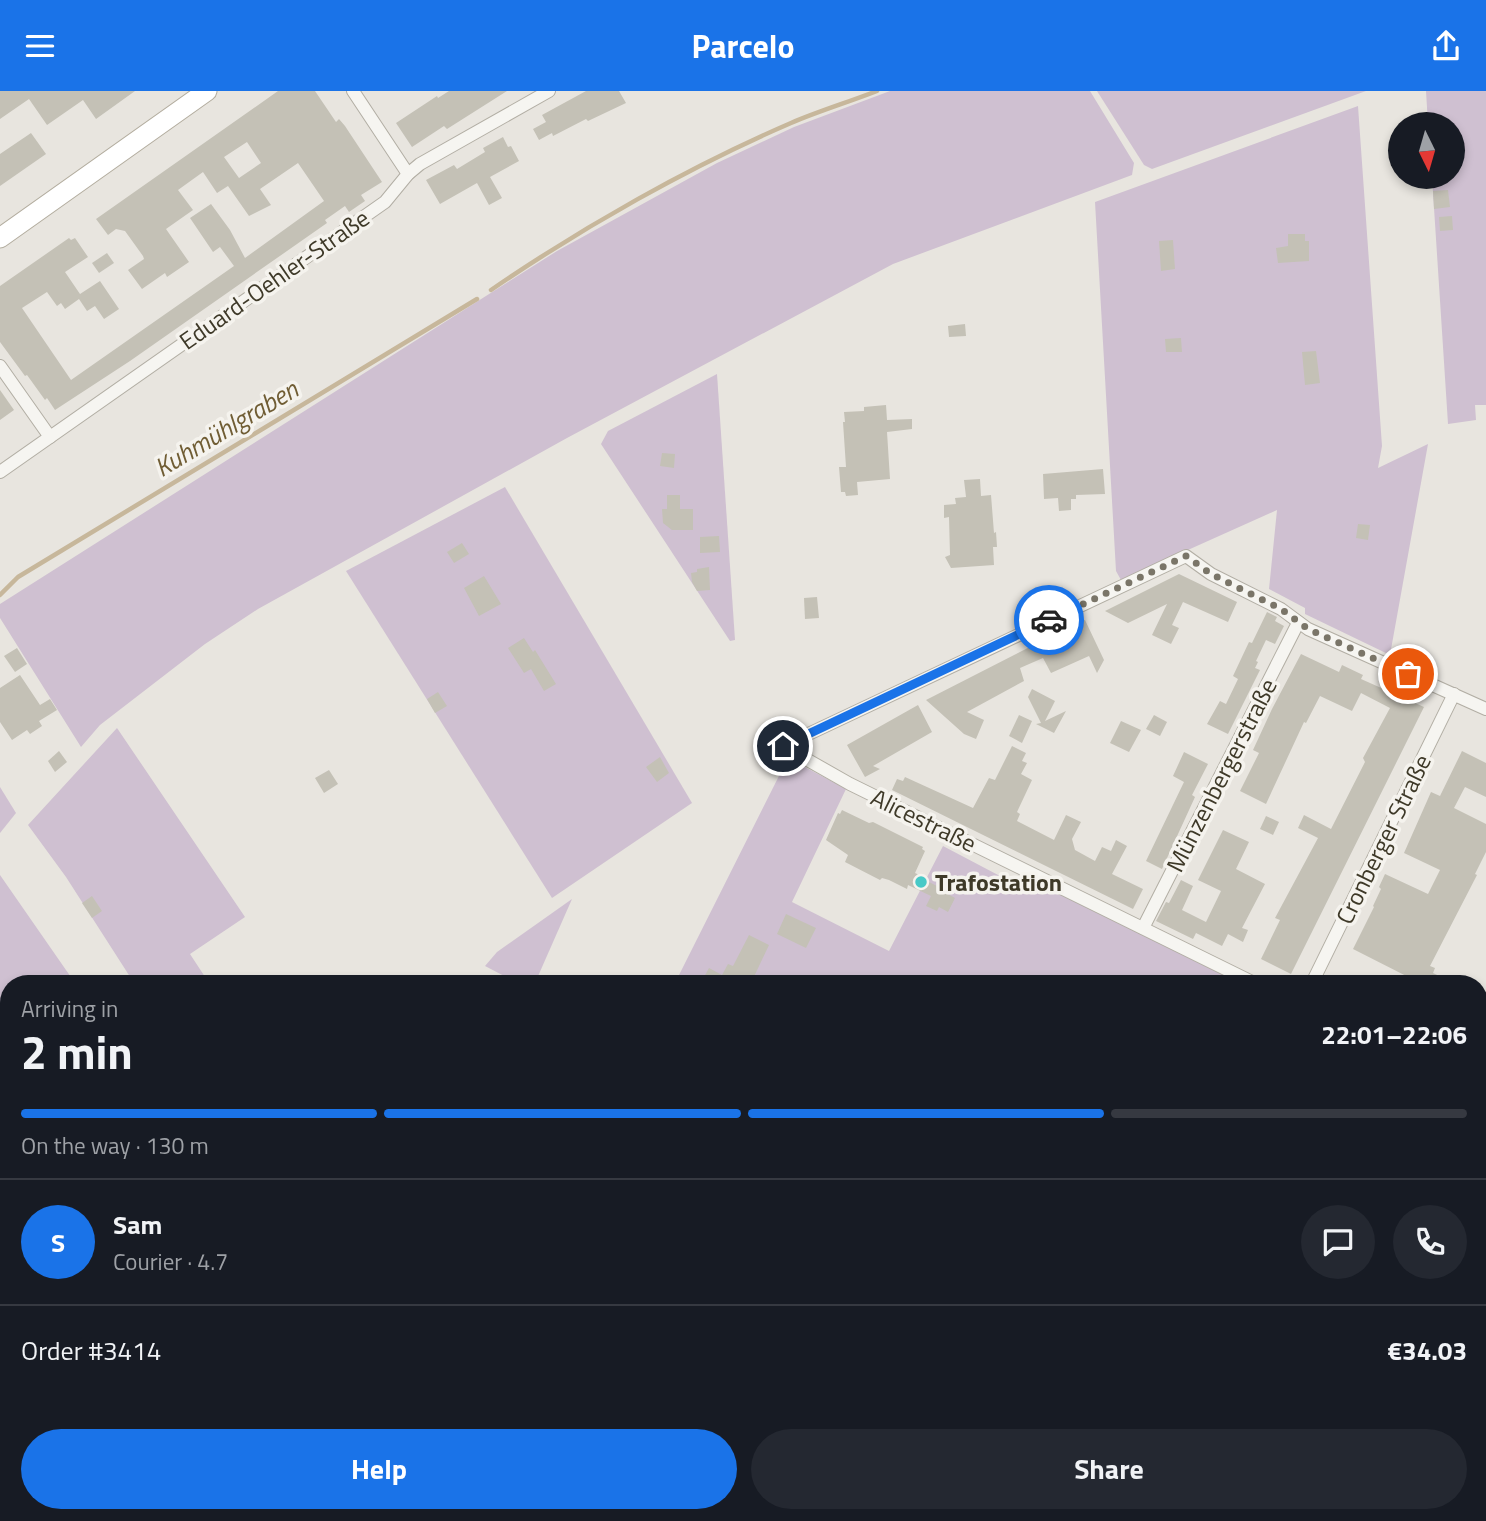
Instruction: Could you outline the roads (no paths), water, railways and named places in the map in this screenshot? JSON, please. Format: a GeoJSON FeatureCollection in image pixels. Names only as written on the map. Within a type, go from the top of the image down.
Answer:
{"type":"FeatureCollection","features":[{"type":"Feature","properties":{"kind":"main road"},"geometry":{"type":"LineString","coordinates":[[0,238],[206,91]]}},
{"type":"Feature","properties":{"kind":"street"},"geometry":{"type":"LineString","coordinates":[[353,91],[408,174]]}},
{"type":"Feature","properties":{"kind":"street","name":"Eduard-Oehler-Straße"},"geometry":{"type":"LineString","coordinates":[[0,472],[385,202],[420,164],[549,91]]}},
{"type":"Feature","properties":{"kind":"street"},"geometry":{"type":"LineString","coordinates":[[0,366],[50,437]]}},
{"type":"Feature","properties":{"kind":"street","name":"Alicestraße"},"geometry":{"type":"LineString","coordinates":[[1238,975],[850,784],[783,746],[1186,556],[1211,574],[1281,609],[1298,623]]}},
{"type":"Feature","properties":{"kind":"street"},"geometry":{"type":"LineString","coordinates":[[1298,623],[1486,709]]}},
{"type":"Feature","properties":{"kind":"street","name":"Münzenbergerstraße"},"geometry":{"type":"LineString","coordinates":[[1143,928],[1298,623]]}},
{"type":"Feature","properties":{"kind":"street","name":"Cronberger Straße"},"geometry":{"type":"LineString","coordinates":[[1316,975],[1454,694]]}},
{"type":"Feature","properties":{"kind":"waterway","name":"Kuhmühlgraben"},"geometry":{"type":"LineString","coordinates":[[491,290],[599,221],[714,159],[812,114],[877,91]]}},
{"type":"Feature","properties":{"kind":"waterway","name":"Kuhmühlgraben"},"geometry":{"type":"LineString","coordinates":[[0,595],[18,577],[477,299]]}},
{"type":"Feature","properties":{"kind":"place","name":"Trafostation"},"geometry":{"type":"Point","coordinates":[921,882]}}]}
